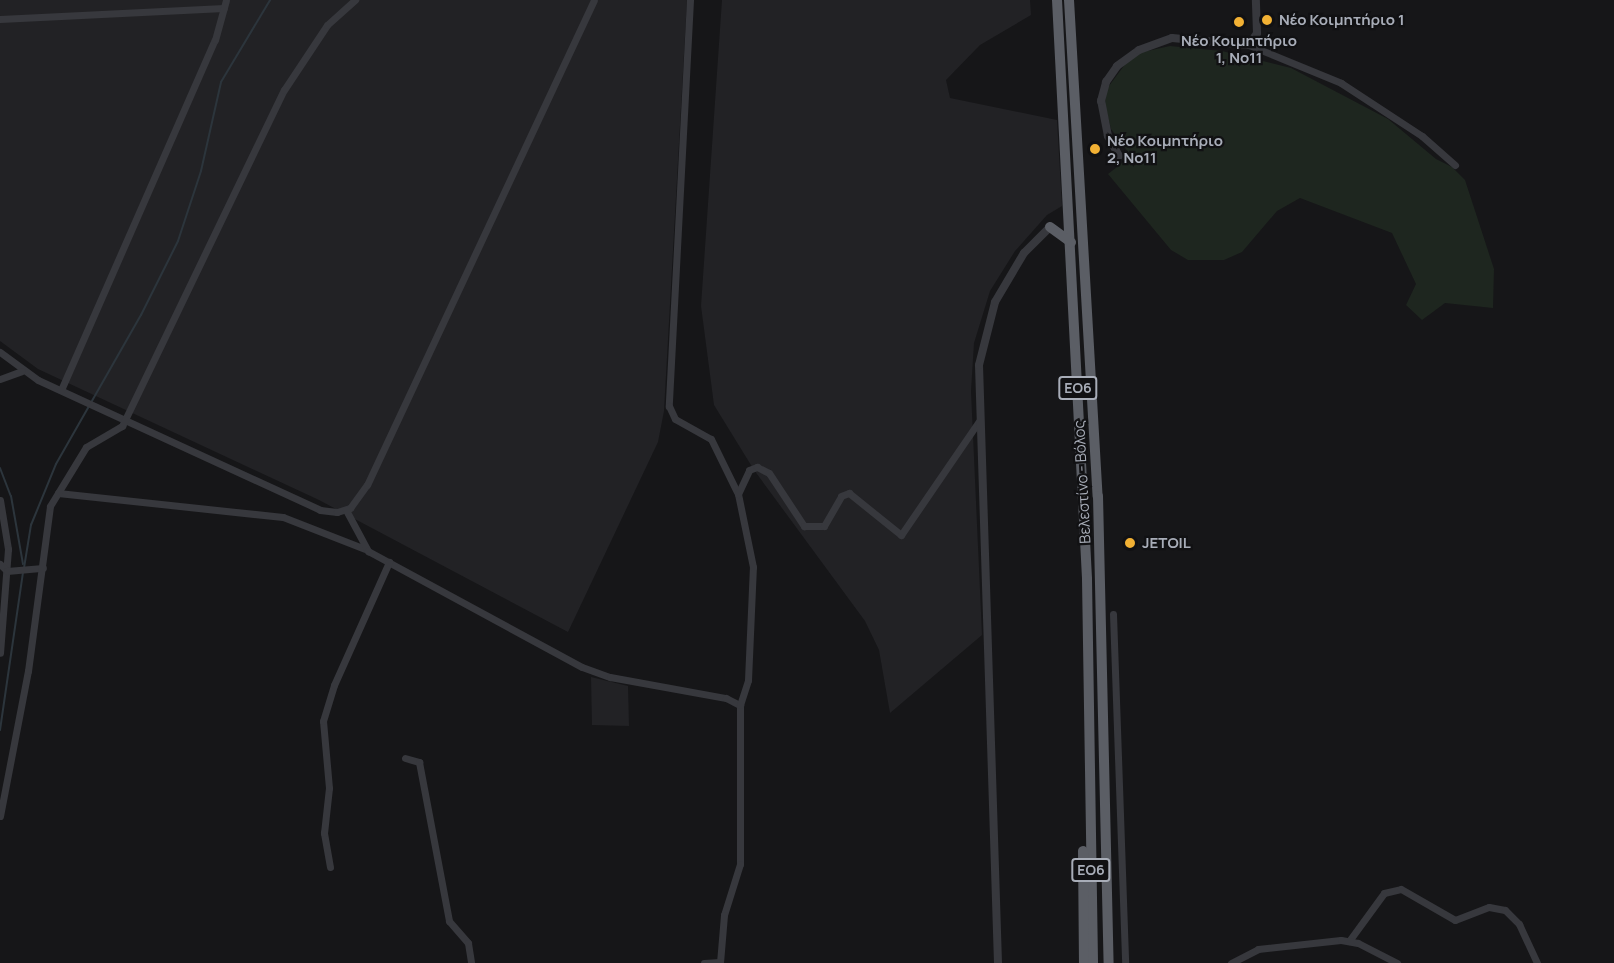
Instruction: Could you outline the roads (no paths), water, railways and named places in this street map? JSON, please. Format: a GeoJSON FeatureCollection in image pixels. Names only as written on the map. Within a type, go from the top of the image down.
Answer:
{"type":"FeatureCollection","features":[{"type":"Feature","properties":{"kind":"highway","name":"Βελεστίνο - Βόλος"},"geometry":{"type":"LineString","coordinates":[[1057,0],[1087,579],[1093,963]]}},
{"type":"Feature","properties":{"kind":"highway","name":"Βελεστίνο - Βόλος"},"geometry":{"type":"LineString","coordinates":[[1068,0],[1098,496],[1109,963]]}},
{"type":"Feature","properties":{"kind":"highway"},"geometry":{"type":"LineString","coordinates":[[1069,214],[1050,227],[1071,242]]}},
{"type":"Feature","properties":{"kind":"highway"},"geometry":{"type":"LineString","coordinates":[[1084,963],[1083,850],[1089,776]]}},
{"type":"Feature","properties":{"kind":"street"},"geometry":{"type":"LineString","coordinates":[[0,816],[43,568],[48,517],[58,493],[86,447],[120,429],[284,90],[327,25],[355,0]]}},
{"type":"Feature","properties":{"kind":"street"},"geometry":{"type":"LineString","coordinates":[[0,352],[21,371],[320,510],[346,510],[367,485],[594,0]]}},
{"type":"Feature","properties":{"kind":"street"},"geometry":{"type":"LineString","coordinates":[[690,0],[669,406],[675,419],[711,439],[738,494],[753,567],[748,680],[740,705],[740,864],[724,915],[720,962],[704,963]]}},
{"type":"Feature","properties":{"kind":"street"},"geometry":{"type":"LineString","coordinates":[[1248,45],[1257,33],[1256,0]]}},
{"type":"Feature","properties":{"kind":"street"},"geometry":{"type":"LineString","coordinates":[[0,19],[225,4],[206,60],[61,390]]}},
{"type":"Feature","properties":{"kind":"street"},"geometry":{"type":"LineString","coordinates":[[1119,156],[1108,136],[1101,101],[1109,76],[1125,59],[1172,38],[1248,45],[1341,83],[1422,136],[1455,165]]}},
{"type":"Feature","properties":{"kind":"street"},"geometry":{"type":"LineString","coordinates":[[998,963],[979,365],[986,324],[1014,268],[1050,227]]}},
{"type":"Feature","properties":{"kind":"street"},"geometry":{"type":"LineString","coordinates":[[0,379],[21,371]]}},
{"type":"Feature","properties":{"kind":"street"},"geometry":{"type":"LineString","coordinates":[[738,494],[749,470],[761,468],[804,526],[824,526],[841,496],[849,493],[901,535],[941,480],[969,429],[979,421]]}},
{"type":"Feature","properties":{"kind":"street"},"geometry":{"type":"LineString","coordinates":[[58,493],[283,517],[365,549],[593,672],[740,705]]}},
{"type":"Feature","properties":{"kind":"street"},"geometry":{"type":"LineString","coordinates":[[0,500],[7,571],[0,653]]}},
{"type":"Feature","properties":{"kind":"street"},"geometry":{"type":"LineString","coordinates":[[346,510],[365,549]]}},
{"type":"Feature","properties":{"kind":"street"},"geometry":{"type":"LineString","coordinates":[[330,867],[324,833],[329,788],[323,721],[334,685],[389,562]]}},
{"type":"Feature","properties":{"kind":"street"},"geometry":{"type":"LineString","coordinates":[[0,564],[7,571],[43,568]]}},
{"type":"Feature","properties":{"kind":"street"},"geometry":{"type":"LineString","coordinates":[[1113,614],[1117,676],[1125,963]]}},
{"type":"Feature","properties":{"kind":"street"},"geometry":{"type":"LineString","coordinates":[[1103,676],[1117,676]]}},
{"type":"Feature","properties":{"kind":"street"},"geometry":{"type":"LineString","coordinates":[[405,758],[419,762],[449,921],[468,943],[471,963]]}},
{"type":"Feature","properties":{"kind":"street"},"geometry":{"type":"LineString","coordinates":[[1349,941],[1388,890],[1401,890],[1455,920],[1490,907],[1505,910],[1518,924],[1537,963]]}},
{"type":"Feature","properties":{"kind":"street"},"geometry":{"type":"LineString","coordinates":[[1232,963],[1258,949],[1349,941],[1397,963]]}},
{"type":"Feature","properties":{"kind":"waterway"},"geometry":{"type":"LineString","coordinates":[[24,568],[31,525],[56,464],[141,315],[178,241],[201,171],[221,82],[270,0]]}},
{"type":"Feature","properties":{"kind":"waterway"},"geometry":{"type":"LineString","coordinates":[[0,468],[11,496],[23,564]]}},
{"type":"Feature","properties":{"kind":"waterway"},"geometry":{"type":"LineString","coordinates":[[0,730],[23,573]]}},
{"type":"Feature","properties":{"kind":"place","name":"Νέο Κοιμητήριο 1"},"geometry":{"type":"Point","coordinates":[1267,20]}},
{"type":"Feature","properties":{"kind":"place","name":"Νέο Κοιμητήριο 1, Νο11"},"geometry":{"type":"Point","coordinates":[1239,22]}},
{"type":"Feature","properties":{"kind":"place","name":"Νέο Κοιμητήριο 2, Νο11"},"geometry":{"type":"Point","coordinates":[1095,149]}},
{"type":"Feature","properties":{"kind":"place","name":"JETOIL"},"geometry":{"type":"Point","coordinates":[1130,543]}}]}
